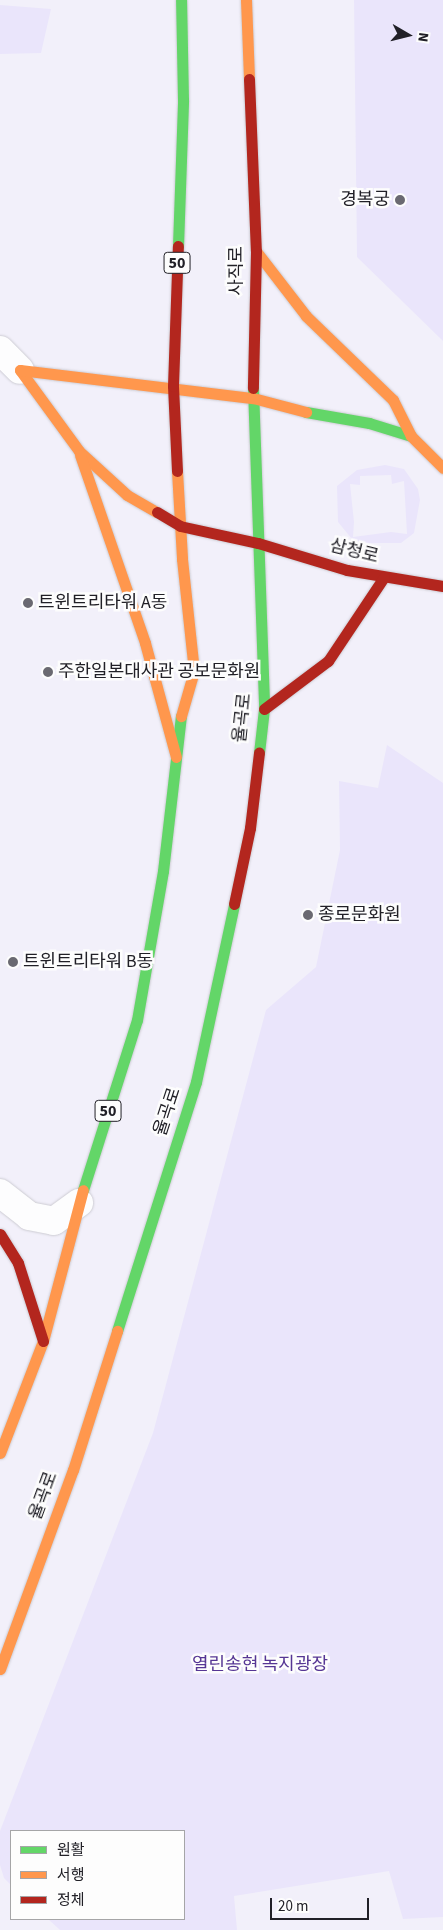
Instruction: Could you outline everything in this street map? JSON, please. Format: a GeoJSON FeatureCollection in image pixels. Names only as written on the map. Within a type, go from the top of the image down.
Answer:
{"type":"FeatureCollection","features":[{"type":"Feature","properties":{"kind":"main road","name":"50"},"geometry":{"type":"LineString","coordinates":[[0,1453],[43,1340],[79,1202],[137,1020],[163,871],[182,710],[194,671],[180,526],[173,386],[183,100],[181,0]]}},
{"type":"Feature","properties":{"kind":"main road","name":"사직로"},"geometry":{"type":"LineString","coordinates":[[246,0],[256,250],[253,398],[258,543]]}},
{"type":"Feature","properties":{"kind":"main road"},"geometry":{"type":"LineString","coordinates":[[256,250],[306,316],[393,400],[411,436],[443,468]]}},
{"type":"Feature","properties":{"kind":"main road"},"geometry":{"type":"LineString","coordinates":[[20,370],[173,386],[253,398],[314,414],[369,423],[411,436]]}},
{"type":"Feature","properties":{"kind":"main road"},"geometry":{"type":"LineString","coordinates":[[20,370],[79,451],[145,643],[177,759]]}},
{"type":"Feature","properties":{"kind":"main road","name":"삼청로"},"geometry":{"type":"LineString","coordinates":[[79,451],[127,495],[180,526],[258,543],[347,570],[443,586]]}},
{"type":"Feature","properties":{"kind":"main road","name":"율곡로"},"geometry":{"type":"LineString","coordinates":[[0,1669],[73,1470],[196,1082],[250,828],[264,709],[258,543]]}},
{"type":"Feature","properties":{"kind":"main road"},"geometry":{"type":"LineString","coordinates":[[264,709],[328,660],[384,577]]}},
{"type":"Feature","properties":{"kind":"main road"},"geometry":{"type":"LineString","coordinates":[[0,1234],[18,1263],[43,1340]]}},
{"type":"Feature","properties":{"kind":"street"},"geometry":{"type":"LineString","coordinates":[[0,350],[20,370]]}},
{"type":"Feature","properties":{"kind":"street"},"geometry":{"type":"LineString","coordinates":[[0,1193],[29,1216],[54,1221],[79,1202]]}},
{"type":"Feature","properties":{"kind":"green space","name":"경복궁"},"geometry":{"type":"Polygon","coordinates":[[[354,0],[443,0],[443,341],[357,257],[354,0]]]}},
{"type":"Feature","properties":{"kind":"green space"},"geometry":{"type":"Polygon","coordinates":[[[0,5],[51,9],[41,53],[0,54],[0,5]]]}},
{"type":"Feature","properties":{"kind":"green space"},"geometry":{"type":"Polygon","coordinates":[[[385,465],[404,469],[418,489],[420,500],[414,533],[401,543],[363,543],[352,539],[338,522],[337,486],[357,470],[385,465]],[[391,475],[360,476],[360,485],[350,484],[354,522],[353,537],[391,532],[407,534],[404,481],[392,484],[391,475]]]}},
{"type":"Feature","properties":{"kind":"green space","name":"열린송현 녹지광장"},"geometry":{"type":"Polygon","coordinates":[[[387,745],[443,783],[443,1917],[403,1919],[389,1871],[234,1896],[237,1930],[60,1930],[49,1920],[185,1920],[185,1830],[10,1830],[10,1884],[4,1878],[0,1865],[0,1831],[153,1433],[266,1010],[316,967],[340,850],[339,781],[378,788],[387,745]]]}},
{"type":"Feature","properties":{"kind":"traffic: fast"},"geometry":{"type":"LineString","coordinates":[[178,246],[183,100],[181,0]]}},
{"type":"Feature","properties":{"kind":"traffic: fast"},"geometry":{"type":"LineString","coordinates":[[253,388],[264,709],[259,753]]}},
{"type":"Feature","properties":{"kind":"traffic: fast"},"geometry":{"type":"LineString","coordinates":[[306,412],[369,423],[411,436]]}},
{"type":"Feature","properties":{"kind":"traffic: fast"},"geometry":{"type":"LineString","coordinates":[[83,1190],[137,1020],[163,871],[181,716]]}},
{"type":"Feature","properties":{"kind":"traffic: fast"},"geometry":{"type":"LineString","coordinates":[[117,1331],[196,1082],[234,904]]}},
{"type":"Feature","properties":{"kind":"traffic: slow"},"geometry":{"type":"LineString","coordinates":[[246,0],[249,79]]}},
{"type":"Feature","properties":{"kind":"traffic: slow"},"geometry":{"type":"LineString","coordinates":[[256,251],[306,316],[393,400],[411,436],[443,468]]}},
{"type":"Feature","properties":{"kind":"traffic: slow"},"geometry":{"type":"LineString","coordinates":[[20,370],[79,451],[127,495],[157,512]]}},
{"type":"Feature","properties":{"kind":"traffic: slow"},"geometry":{"type":"LineString","coordinates":[[20,370],[253,398],[306,412]]}},
{"type":"Feature","properties":{"kind":"traffic: slow"},"geometry":{"type":"LineString","coordinates":[[80,455],[145,643],[176,757]]}},
{"type":"Feature","properties":{"kind":"traffic: slow"},"geometry":{"type":"LineString","coordinates":[[177,471],[182,559],[194,671],[181,716]]}},
{"type":"Feature","properties":{"kind":"traffic: slow"},"geometry":{"type":"LineString","coordinates":[[0,1453],[43,1341],[83,1190]]}},
{"type":"Feature","properties":{"kind":"traffic: slow"},"geometry":{"type":"LineString","coordinates":[[0,1669],[73,1470],[117,1331]]}},
{"type":"Feature","properties":{"kind":"traffic: jam"},"geometry":{"type":"LineString","coordinates":[[249,79],[256,251],[253,388]]}},
{"type":"Feature","properties":{"kind":"traffic: jam"},"geometry":{"type":"LineString","coordinates":[[177,471],[173,386],[178,246]]}},
{"type":"Feature","properties":{"kind":"traffic: jam"},"geometry":{"type":"LineString","coordinates":[[157,512],[180,526],[258,543],[347,570],[443,586]]}},
{"type":"Feature","properties":{"kind":"traffic: jam"},"geometry":{"type":"LineString","coordinates":[[264,709],[328,661],[384,577]]}},
{"type":"Feature","properties":{"kind":"traffic: jam"},"geometry":{"type":"LineString","coordinates":[[234,904],[250,828],[259,753]]}},
{"type":"Feature","properties":{"kind":"traffic: jam"},"geometry":{"type":"LineString","coordinates":[[0,1234],[18,1263],[43,1341]]}},
{"type":"Feature","properties":{"kind":"place","name":"경복궁"},"geometry":{"type":"Point","coordinates":[400,200]}},
{"type":"Feature","properties":{"kind":"place","name":"트윈트리타워 A동"},"geometry":{"type":"Point","coordinates":[28,603]}},
{"type":"Feature","properties":{"kind":"place","name":"주한일본대사관 공보문화원"},"geometry":{"type":"Point","coordinates":[48,672]}},
{"type":"Feature","properties":{"kind":"place","name":"종로문화원"},"geometry":{"type":"Point","coordinates":[308,915]}},
{"type":"Feature","properties":{"kind":"place","name":"트윈트리타워 B동"},"geometry":{"type":"Point","coordinates":[13,962]}}]}
